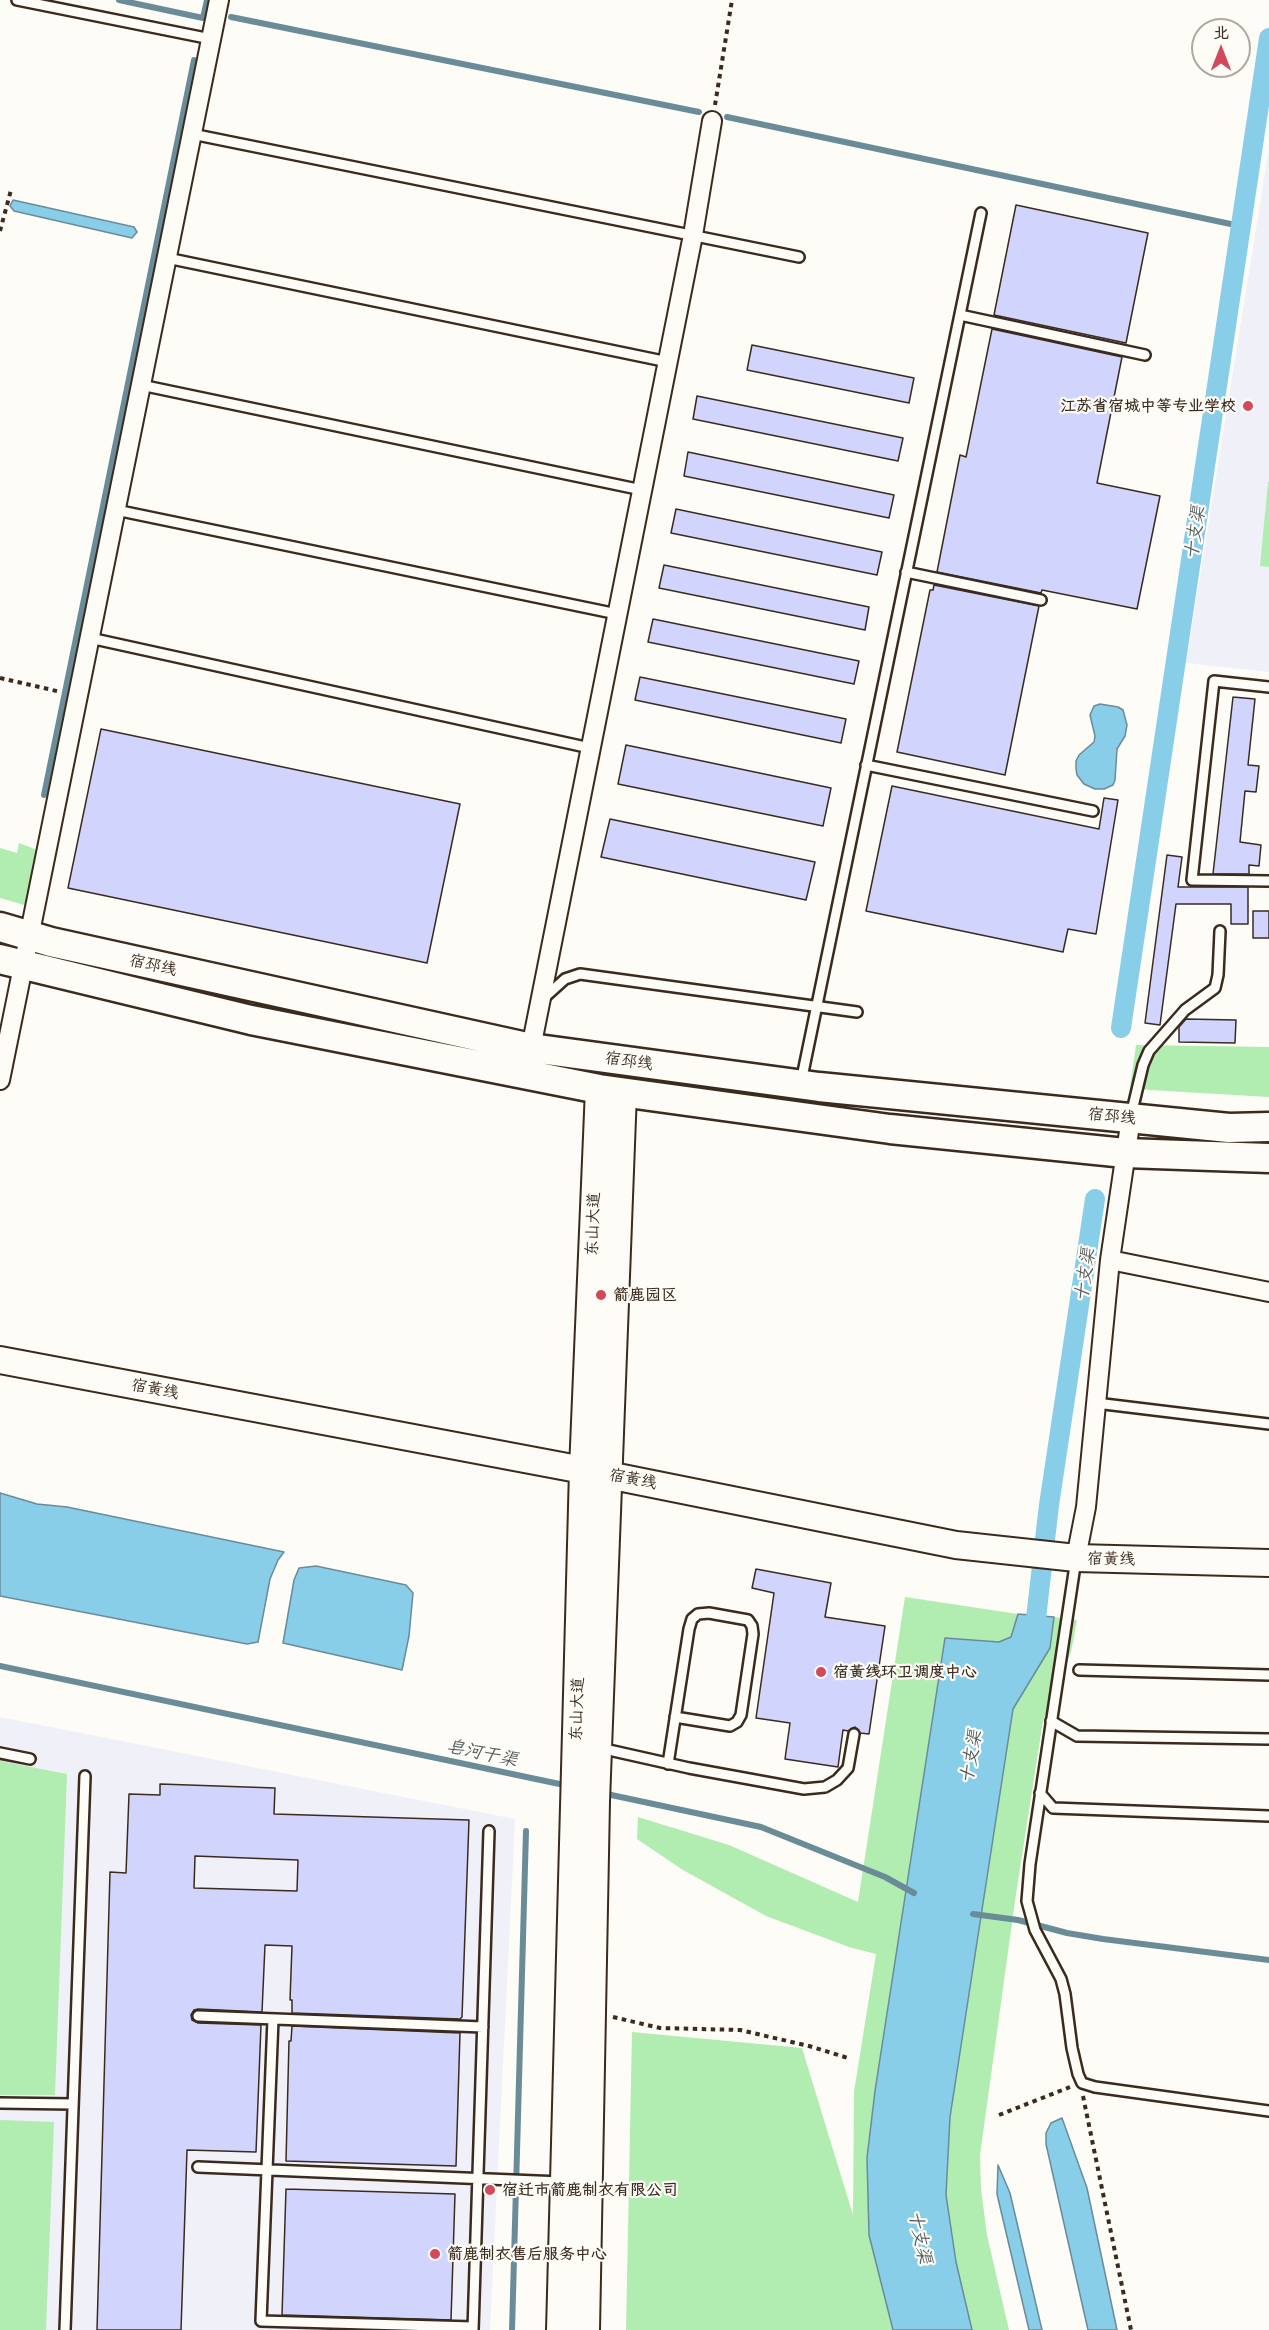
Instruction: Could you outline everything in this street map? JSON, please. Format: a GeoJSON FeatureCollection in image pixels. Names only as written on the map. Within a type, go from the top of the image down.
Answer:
{"type":"FeatureCollection","features":[{"type":"Feature","properties":{"kind":"main road","name":"宿邳线"},"geometry":{"type":"LineString","coordinates":[[0,927],[29,936],[531,1048],[800,1084],[1229,1128],[1269,1127]]}},
{"type":"Feature","properties":{"kind":"main road","name":"宿邳线"},"geometry":{"type":"LineString","coordinates":[[12,963],[251,1020],[611,1090],[890,1130],[1125,1153],[1269,1158]]}},
{"type":"Feature","properties":{"kind":"main road","name":"东山大道"},"geometry":{"type":"LineString","coordinates":[[586,2330],[576,2183],[595,1472],[611,1090]]}},
{"type":"Feature","properties":{"kind":"main road","name":"宿黄线"},"geometry":{"type":"LineString","coordinates":[[0,1360],[595,1472],[956,1545],[1070,1558],[1269,1563]]}},
{"type":"Feature","properties":{"kind":"main road","name":"东山大道"},"geometry":{"type":"LineString","coordinates":[[560,2330],[592,2012],[586,1790],[598,1747],[595,1472]]}},
{"type":"Feature","properties":{"kind":"street"},"geometry":{"type":"LineString","coordinates":[[0,1080],[12,963],[29,936],[219,0]]}},
{"type":"Feature","properties":{"kind":"street"},"geometry":{"type":"LineString","coordinates":[[531,1048],[693,236],[712,121]]}},
{"type":"Feature","properties":{"kind":"street"},"geometry":{"type":"LineString","coordinates":[[1070,1558],[1086,1507],[1110,1260],[1131,1118]]}},
{"type":"Feature","properties":{"kind":"street"},"geometry":{"type":"LineString","coordinates":[[1110,1260],[1269,1292]]}},
{"type":"Feature","properties":{"kind":"lane"},"geometry":{"type":"LineString","coordinates":[[17,0],[211,39]]}},
{"type":"Feature","properties":{"kind":"lane"},"geometry":{"type":"LineString","coordinates":[[192,134],[799,257]]}},
{"type":"Feature","properties":{"kind":"lane"},"geometry":{"type":"LineString","coordinates":[[800,1084],[981,213]]}},
{"type":"Feature","properties":{"kind":"lane"},"geometry":{"type":"LineString","coordinates":[[167,258],[668,362]]}},
{"type":"Feature","properties":{"kind":"lane"},"geometry":{"type":"LineString","coordinates":[[960,315],[1145,355]]}},
{"type":"Feature","properties":{"kind":"lane"},"geometry":{"type":"LineString","coordinates":[[141,384],[642,490]]}},
{"type":"Feature","properties":{"kind":"lane"},"geometry":{"type":"LineString","coordinates":[[116,510],[617,614]]}},
{"type":"Feature","properties":{"kind":"lane"},"geometry":{"type":"LineString","coordinates":[[906,572],[1041,600]]}},
{"type":"Feature","properties":{"kind":"lane"},"geometry":{"type":"LineString","coordinates":[[90,638],[590,748]]}},
{"type":"Feature","properties":{"kind":"lane"},"geometry":{"type":"LineString","coordinates":[[1269,687],[1214,681],[1192,880],[1269,882]]}},
{"type":"Feature","properties":{"kind":"lane"},"geometry":{"type":"LineString","coordinates":[[866,765],[1093,811]]}},
{"type":"Feature","properties":{"kind":"lane"},"geometry":{"type":"LineString","coordinates":[[1131,1118],[1143,1065],[1149,1051],[1185,1010],[1215,988],[1218,975],[1220,931]]}},
{"type":"Feature","properties":{"kind":"lane"},"geometry":{"type":"LineString","coordinates":[[539,1003],[565,979],[580,974],[857,1012]]}},
{"type":"Feature","properties":{"kind":"lane"},"geometry":{"type":"LineString","coordinates":[[1096,1403],[1269,1424]]}},
{"type":"Feature","properties":{"kind":"lane"},"geometry":{"type":"LineString","coordinates":[[1070,1558],[1027,1901],[1035,1930],[1061,1979],[1068,2006],[1072,2048],[1082,2083],[1095,2087],[1269,2111]]}},
{"type":"Feature","properties":{"kind":"lane"},"geometry":{"type":"LineString","coordinates":[[668,1764],[675,1716],[692,1619],[698,1614],[709,1613],[748,1620],[753,1634],[741,1715],[737,1722],[730,1726],[675,1716]]}},
{"type":"Feature","properties":{"kind":"lane"},"geometry":{"type":"LineString","coordinates":[[1079,1670],[1269,1675]]}},
{"type":"Feature","properties":{"kind":"lane"},"geometry":{"type":"LineString","coordinates":[[1051,1721],[1077,1736],[1269,1739]]}},
{"type":"Feature","properties":{"kind":"lane"},"geometry":{"type":"LineString","coordinates":[[598,1747],[668,1764],[804,1789],[825,1787],[837,1780],[848,1768],[854,1734]]}},
{"type":"Feature","properties":{"kind":"lane"},"geometry":{"type":"LineString","coordinates":[[0,1753],[30,1759]]}},
{"type":"Feature","properties":{"kind":"lane"},"geometry":{"type":"LineString","coordinates":[[65,2330],[85,1776]]}},
{"type":"Feature","properties":{"kind":"lane"},"geometry":{"type":"LineString","coordinates":[[1040,1793],[1053,1808],[1269,1816]]}},
{"type":"Feature","properties":{"kind":"lane"},"geometry":{"type":"LineString","coordinates":[[273,2019],[261,2321],[270,2326],[473,2328],[489,1831]]}},
{"type":"Feature","properties":{"kind":"lane"},"geometry":{"type":"LineString","coordinates":[[198,2016],[483,2027]]}},
{"type":"Feature","properties":{"kind":"lane"},"geometry":{"type":"LineString","coordinates":[[0,2103],[73,2104]]}},
{"type":"Feature","properties":{"kind":"lane"},"geometry":{"type":"LineString","coordinates":[[198,2167],[576,2183]]}},
{"type":"Feature","properties":{"kind":"path"},"geometry":{"type":"LineString","coordinates":[[712,121],[732,0]]}},
{"type":"Feature","properties":{"kind":"path"},"geometry":{"type":"LineString","coordinates":[[0,231],[11,190]]}},
{"type":"Feature","properties":{"kind":"path"},"geometry":{"type":"LineString","coordinates":[[0,678],[56,691]]}},
{"type":"Feature","properties":{"kind":"path"},"geometry":{"type":"LineString","coordinates":[[592,2012],[660,2028],[740,2030],[809,2046],[848,2058]]}},
{"type":"Feature","properties":{"kind":"path"},"geometry":{"type":"LineString","coordinates":[[999,2115],[1082,2083],[1084,2108],[1131,2330]]}},
{"type":"Feature","properties":{"kind":"shaded area","name":"江苏省宿城中等专业学校"},"geometry":{"type":"Polygon","coordinates":[[[1269,148],[1269,672],[1186,663],[1269,148]]]}},
{"type":"Feature","properties":{"kind":"shaded area"},"geometry":{"type":"Polygon","coordinates":[[[0,1717],[515,1819],[490,2330],[0,2330],[0,1717]]]}},
{"type":"Feature","properties":{"kind":"green space"},"geometry":{"type":"Polygon","coordinates":[[[1269,482],[1269,567],[1260,566],[1269,482]]]}},
{"type":"Feature","properties":{"kind":"green space"},"geometry":{"type":"Polygon","coordinates":[[[19,843],[40,851],[28,906],[0,898],[0,848],[17,853],[19,843]]]}},
{"type":"Feature","properties":{"kind":"green space"},"geometry":{"type":"Polygon","coordinates":[[[1136,1045],[1269,1047],[1269,1097],[1130,1087],[1136,1045]]]}},
{"type":"Feature","properties":{"kind":"green space"},"geometry":{"type":"Polygon","coordinates":[[[905,1597],[1018,1614],[1011,1637],[999,1642],[945,1639],[875,2091],[867,2158],[869,2235],[893,2330],[626,2330],[632,2032],[802,2048],[853,2215],[854,2092],[876,1954],[849,1947],[766,1916],[683,1870],[637,1839],[638,1817],[729,1845],[858,1902],[905,1597]]]}},
{"type":"Feature","properties":{"kind":"green space"},"geometry":{"type":"Polygon","coordinates":[[[1054,1617],[1077,1620],[1071,1652],[1043,1721],[1016,1894],[980,2155],[981,2189],[987,2235],[1009,2330],[972,2330],[956,2262],[946,2195],[950,2117],[1013,1709],[1050,1648],[1054,1617]]]}},
{"type":"Feature","properties":{"kind":"green space"},"geometry":{"type":"Polygon","coordinates":[[[0,1761],[67,1774],[55,2095],[0,2095],[0,1761]]]}},
{"type":"Feature","properties":{"kind":"green space"},"geometry":{"type":"Polygon","coordinates":[[[0,2120],[54,2122],[46,2330],[0,2330],[0,2120]]]}},
{"type":"Feature","properties":{"kind":"water"},"geometry":{"type":"Polygon","coordinates":[[[13,200],[134,227],[137,232],[132,238],[14,211],[10,206],[13,200]]]}},
{"type":"Feature","properties":{"kind":"water"},"geometry":{"type":"Polygon","coordinates":[[[1100,704],[1123,710],[1127,725],[1125,736],[1117,749],[1113,785],[1104,789],[1095,789],[1084,784],[1077,775],[1076,761],[1079,755],[1094,742],[1095,736],[1090,715],[1094,706],[1100,704]]]}},
{"type":"Feature","properties":{"kind":"water"},"geometry":{"type":"Polygon","coordinates":[[[0,1493],[37,1504],[67,1507],[284,1552],[270,1579],[258,1642],[247,1644],[0,1596],[0,1493]]]}},
{"type":"Feature","properties":{"kind":"water"},"geometry":{"type":"Polygon","coordinates":[[[316,1566],[406,1585],[413,1593],[409,1636],[402,1670],[283,1643],[294,1580],[299,1568],[316,1566]]]}},
{"type":"Feature","properties":{"kind":"water"},"geometry":{"type":"Polygon","coordinates":[[[1018,1614],[1054,1617],[1050,1648],[1013,1709],[950,2117],[946,2195],[956,2262],[972,2330],[893,2330],[869,2235],[867,2158],[875,2091],[945,1638],[999,1642],[1011,1637],[1018,1614]]]}},
{"type":"Feature","properties":{"kind":"water"},"geometry":{"type":"Polygon","coordinates":[[[1062,2118],[1087,2188],[1117,2330],[1088,2330],[1046,2144],[1046,2133],[1051,2123],[1062,2118]]]}},
{"type":"Feature","properties":{"kind":"water"},"geometry":{"type":"Polygon","coordinates":[[[998,2165],[1010,2193],[1042,2330],[1029,2330],[997,2194],[998,2165]]]}},
{"type":"Feature","properties":{"kind":"building"},"geometry":{"type":"Polygon","coordinates":[[[1016,205],[1148,233],[1126,343],[994,315],[1016,205]]]}},
{"type":"Feature","properties":{"kind":"building"},"geometry":{"type":"Polygon","coordinates":[[[992,329],[1122,357],[1097,483],[1160,496],[1137,609],[937,572],[960,455],[966,457],[992,329]]]}},
{"type":"Feature","properties":{"kind":"building"},"geometry":{"type":"Polygon","coordinates":[[[752,345],[914,378],[909,403],[747,370],[752,345]]]}},
{"type":"Feature","properties":{"kind":"building"},"geometry":{"type":"Polygon","coordinates":[[[697,396],[903,438],[898,461],[693,419],[697,396]]]}},
{"type":"Feature","properties":{"kind":"building"},"geometry":{"type":"Polygon","coordinates":[[[688,452],[894,495],[889,518],[684,476],[688,452]]]}},
{"type":"Feature","properties":{"kind":"building"},"geometry":{"type":"Polygon","coordinates":[[[676,509],[882,552],[877,575],[671,533],[676,509]]]}},
{"type":"Feature","properties":{"kind":"building"},"geometry":{"type":"Polygon","coordinates":[[[664,565],[869,607],[865,630],[659,588],[664,565]]]}},
{"type":"Feature","properties":{"kind":"building"},"geometry":{"type":"Polygon","coordinates":[[[934,585],[1039,606],[1005,775],[897,752],[930,590],[933,590],[934,585]]]}},
{"type":"Feature","properties":{"kind":"building"},"geometry":{"type":"Polygon","coordinates":[[[653,619],[859,661],[854,684],[648,642],[653,619]]]}},
{"type":"Feature","properties":{"kind":"building"},"geometry":{"type":"Polygon","coordinates":[[[640,677],[846,719],[841,743],[635,700],[640,677]]]}},
{"type":"Feature","properties":{"kind":"building"},"geometry":{"type":"Polygon","coordinates":[[[1233,697],[1255,699],[1248,765],[1259,766],[1256,792],[1245,791],[1240,842],[1261,845],[1259,866],[1249,865],[1249,874],[1213,874],[1233,697]]]}},
{"type":"Feature","properties":{"kind":"building"},"geometry":{"type":"Polygon","coordinates":[[[101,729],[460,804],[427,963],[68,888],[101,729]]]}},
{"type":"Feature","properties":{"kind":"building"},"geometry":{"type":"Polygon","coordinates":[[[626,745],[831,788],[823,826],[618,784],[626,745]]]}},
{"type":"Feature","properties":{"kind":"building"},"geometry":{"type":"Polygon","coordinates":[[[892,786],[1099,829],[1104,798],[1118,800],[1096,934],[1068,929],[1063,952],[866,911],[892,786]]]}},
{"type":"Feature","properties":{"kind":"building"},"geometry":{"type":"Polygon","coordinates":[[[610,819],[815,862],[806,900],[601,857],[610,819]]]}},
{"type":"Feature","properties":{"kind":"building"},"geometry":{"type":"Polygon","coordinates":[[[1167,855],[1182,857],[1178,887],[1248,887],[1248,924],[1231,924],[1231,904],[1176,904],[1160,1025],[1145,1023],[1167,855]]]}},
{"type":"Feature","properties":{"kind":"building"},"geometry":{"type":"Polygon","coordinates":[[[1253,911],[1269,911],[1269,938],[1253,938],[1253,911]]]}},
{"type":"Feature","properties":{"kind":"building"},"geometry":{"type":"Polygon","coordinates":[[[1186,1019],[1236,1020],[1235,1043],[1179,1042],[1179,1027],[1186,1019]]]}},
{"type":"Feature","properties":{"kind":"building","name":"宿黄线环卫调度中心"},"geometry":{"type":"Polygon","coordinates":[[[756,1569],[831,1583],[825,1617],[885,1626],[869,1734],[860,1733],[855,1727],[848,1731],[843,1730],[838,1767],[785,1759],[790,1723],[756,1718],[774,1593],[752,1588],[756,1569]]]}},
{"type":"Feature","properties":{"kind":"building"},"geometry":{"type":"Polygon","coordinates":[[[160,1784],[275,1788],[274,1814],[469,1820],[462,2017],[460,2019],[292,2013],[292,2000],[290,2000],[292,1946],[265,1945],[262,2012],[198,2009],[194,2010],[191,2015],[192,2020],[198,2023],[261,2025],[256,2152],[187,2150],[181,2330],[97,2330],[110,1872],[126,1873],[129,1794],[160,1795],[160,1784]],[[195,1856],[194,1888],[297,1891],[298,1860],[195,1856]]]}},
{"type":"Feature","properties":{"kind":"building"},"geometry":{"type":"Polygon","coordinates":[[[292,2026],[460,2033],[456,2166],[286,2161],[289,2041],[291,2041],[292,2026]]]}},
{"type":"Feature","properties":{"kind":"building"},"geometry":{"type":"Polygon","coordinates":[[[286,2189],[455,2194],[451,2320],[282,2315],[286,2189]]]}},
{"type":"Feature","properties":{"kind":"waterway"},"geometry":{"type":"LineString","coordinates":[[119,0],[203,18],[207,0]]}},
{"type":"Feature","properties":{"kind":"waterway"},"geometry":{"type":"LineString","coordinates":[[231,17],[699,112]]}},
{"type":"Feature","properties":{"kind":"waterway","name":"十支渠"},"geometry":{"type":"LineString","coordinates":[[1121,1028],[1269,38]]}},
{"type":"Feature","properties":{"kind":"waterway"},"geometry":{"type":"LineString","coordinates":[[44,795],[194,60]]}},
{"type":"Feature","properties":{"kind":"waterway"},"geometry":{"type":"LineString","coordinates":[[727,117],[1240,226]]}},
{"type":"Feature","properties":{"kind":"waterway","name":"十支渠"},"geometry":{"type":"LineString","coordinates":[[1028,1639],[1035,1627],[1049,1505],[1095,1199]]}},
{"type":"Feature","properties":{"kind":"waterway","name":"皂河干渠"},"geometry":{"type":"LineString","coordinates":[[0,1666],[569,1786]]}},
{"type":"Feature","properties":{"kind":"waterway","name":"皂河干渠"},"geometry":{"type":"LineString","coordinates":[[602,1793],[761,1827],[885,1877],[914,1893]]}},
{"type":"Feature","properties":{"kind":"waterway"},"geometry":{"type":"LineString","coordinates":[[512,2330],[526,1831]]}},
{"type":"Feature","properties":{"kind":"waterway"},"geometry":{"type":"LineString","coordinates":[[973,1914],[1018,1920],[1067,1933],[1103,1939],[1269,1960]]}},
{"type":"Feature","properties":{"kind":"place","name":"江苏省宿城中等专业学校"},"geometry":{"type":"Point","coordinates":[1248,406]}},
{"type":"Feature","properties":{"kind":"place","name":"箭鹿园区"},"geometry":{"type":"Point","coordinates":[601,1295]}},
{"type":"Feature","properties":{"kind":"place","name":"宿黄线环卫调度中心"},"geometry":{"type":"Point","coordinates":[821,1672]}},
{"type":"Feature","properties":{"kind":"place","name":"宿迁市箭鹿制衣有限公司"},"geometry":{"type":"Point","coordinates":[490,2190]}},
{"type":"Feature","properties":{"kind":"place","name":"箭鹿制衣售后服务中心"},"geometry":{"type":"Point","coordinates":[435,2254]}}]}
